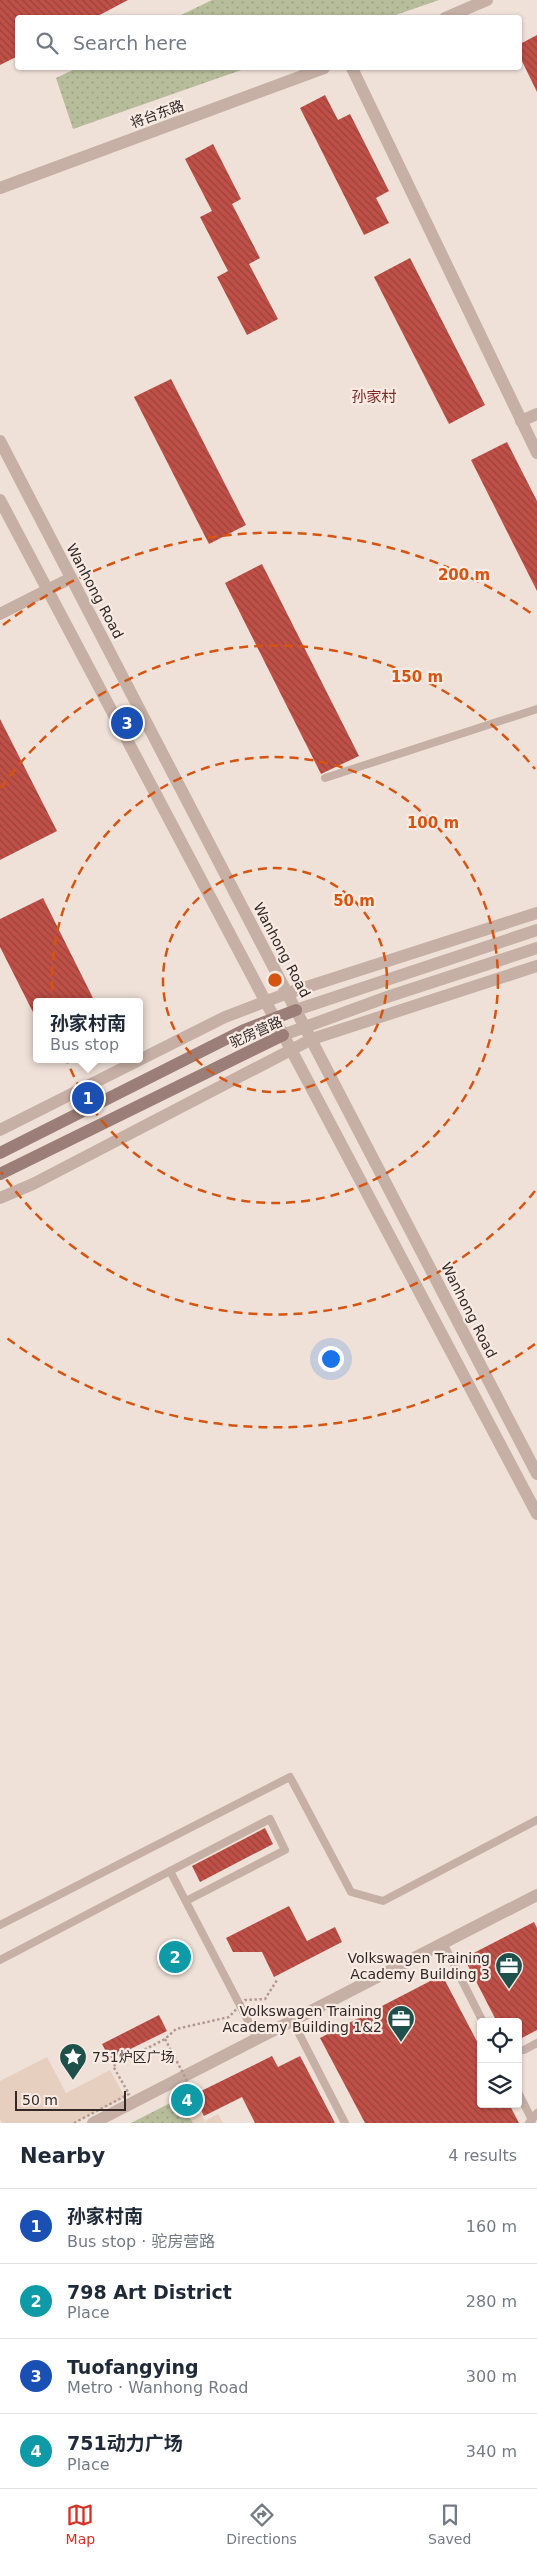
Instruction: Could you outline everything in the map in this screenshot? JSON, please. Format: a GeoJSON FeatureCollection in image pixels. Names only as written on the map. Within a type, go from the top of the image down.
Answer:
{"type":"FeatureCollection","features":[{"type":"Feature","properties":{"kind":"main road","name":"驼房营路"},"geometry":{"type":"LineString","coordinates":[[0,1153],[244,1030],[296,1010]]}},
{"type":"Feature","properties":{"kind":"main road","name":"驼房营路"},"geometry":{"type":"LineString","coordinates":[[0,1174],[283,1035]]}},
{"type":"Feature","properties":{"kind":"street"},"geometry":{"type":"LineString","coordinates":[[452,15],[486,0]]}},
{"type":"Feature","properties":{"kind":"street","name":"将台东路"},"geometry":{"type":"LineString","coordinates":[[0,188],[319,70]]}},
{"type":"Feature","properties":{"kind":"street"},"geometry":{"type":"LineString","coordinates":[[353,70],[537,453]]}},
{"type":"Feature","properties":{"kind":"street"},"geometry":{"type":"LineString","coordinates":[[521,421],[537,414]]}},
{"type":"Feature","properties":{"kind":"street","name":"Wanhong Road"},"geometry":{"type":"LineString","coordinates":[[0,441],[537,1474]]}},
{"type":"Feature","properties":{"kind":"street"},"geometry":{"type":"LineString","coordinates":[[0,500],[537,1514]]}},
{"type":"Feature","properties":{"kind":"street"},"geometry":{"type":"LineString","coordinates":[[0,614],[71,578]]}},
{"type":"Feature","properties":{"kind":"street"},"geometry":{"type":"LineString","coordinates":[[143,1058],[224,1017],[288,993],[537,913]]}},
{"type":"Feature","properties":{"kind":"street","name":"驼房营路"},"geometry":{"type":"LineString","coordinates":[[296,1010],[537,930]]}},
{"type":"Feature","properties":{"kind":"street","name":"驼房营路"},"geometry":{"type":"LineString","coordinates":[[283,1035],[537,948]]}},
{"type":"Feature","properties":{"kind":"street"},"geometry":{"type":"LineString","coordinates":[[0,1198],[34,1184],[312,1039],[537,966]]}},
{"type":"Feature","properties":{"kind":"street"},"geometry":{"type":"LineString","coordinates":[[0,1130],[133,1063]]}},
{"type":"Feature","properties":{"kind":"street"},"geometry":{"type":"LineString","coordinates":[[93,2123],[537,1895]]}},
{"type":"Feature","properties":{"kind":"lane"},"geometry":{"type":"LineString","coordinates":[[326,778],[537,709]]}},
{"type":"Feature","properties":{"kind":"lane"},"geometry":{"type":"LineString","coordinates":[[0,1926],[290,1777],[351,1892],[383,1901],[537,1820]]}},
{"type":"Feature","properties":{"kind":"lane"},"geometry":{"type":"LineString","coordinates":[[0,1960],[170,1870],[270,1820],[285,1850],[186,1901]]}},
{"type":"Feature","properties":{"kind":"lane"},"geometry":{"type":"LineString","coordinates":[[170,1870],[257,2038]]}},
{"type":"Feature","properties":{"kind":"lane"},"geometry":{"type":"LineString","coordinates":[[443,1943],[481,2018]]}},
{"type":"Feature","properties":{"kind":"lane"},"geometry":{"type":"LineString","coordinates":[[292,2020],[345,2123]]}},
{"type":"Feature","properties":{"kind":"lane"},"geometry":{"type":"LineString","coordinates":[[524,2050],[537,2043]]}},
{"type":"Feature","properties":{"kind":"lane"},"geometry":{"type":"LineString","coordinates":[[522,2099],[533,2119]]}},
{"type":"Feature","properties":{"kind":"path"},"geometry":{"type":"LineString","coordinates":[[74,2123],[129,2094],[114,2066],[165,2039],[176,2029],[229,2018],[245,2000],[265,1998],[277,1980]]}},
{"type":"Feature","properties":{"kind":"path"},"geometry":{"type":"LineString","coordinates":[[165,2039],[193,2092]]}},
{"type":"Feature","properties":{"kind":"green space"},"geometry":{"type":"Polygon","coordinates":[[[212,0],[439,0],[396,15],[181,15],[212,0]]]}},
{"type":"Feature","properties":{"kind":"green space"},"geometry":{"type":"Polygon","coordinates":[[[73,70],[241,70],[73,129],[56,78],[73,70]]]}},
{"type":"Feature","properties":{"kind":"green space"},"geometry":{"type":"Polygon","coordinates":[[[180,2098],[193,2123],[131,2123],[180,2098]]]}},
{"type":"Feature","properties":{"kind":"shaded area"},"geometry":{"type":"Polygon","coordinates":[[[47,2057],[66,2093],[110,2070],[125,2097],[75,2123],[2,2123],[0,2119],[0,2081],[47,2057]]]}},
{"type":"Feature","properties":{"kind":"shaded area"},"geometry":{"type":"Polygon","coordinates":[[[190,2093],[205,2121],[218,2114],[223,2123],[193,2123],[180,2098],[190,2093]]]}},
{"type":"Feature","properties":{"kind":"building"},"geometry":{"type":"Polygon","coordinates":[[[0,0],[128,0],[100,15],[15,15],[15,58],[0,65],[0,0]]]}},
{"type":"Feature","properties":{"kind":"building"},"geometry":{"type":"Polygon","coordinates":[[[537,35],[537,92],[522,61],[522,43],[537,35]]]}},
{"type":"Feature","properties":{"kind":"building"},"geometry":{"type":"Polygon","coordinates":[[[325,95],[338,120],[350,114],[389,191],[376,198],[389,223],[364,235],[300,108],[325,95]]]}},
{"type":"Feature","properties":{"kind":"building"},"geometry":{"type":"Polygon","coordinates":[[[213,144],[241,199],[232,204],[260,258],[249,264],[278,319],[247,335],[217,277],[228,271],[200,217],[212,211],[185,159],[213,144]]]}},
{"type":"Feature","properties":{"kind":"building"},"geometry":{"type":"Polygon","coordinates":[[[410,258],[485,405],[449,424],[374,277],[410,258]]]}},
{"type":"Feature","properties":{"kind":"building"},"geometry":{"type":"Polygon","coordinates":[[[171,379],[246,525],[209,544],[134,397],[171,379]]]}},
{"type":"Feature","properties":{"kind":"building"},"geometry":{"type":"Polygon","coordinates":[[[507,442],[537,501],[537,591],[471,460],[507,442]]]}},
{"type":"Feature","properties":{"kind":"building"},"geometry":{"type":"Polygon","coordinates":[[[262,564],[359,756],[321,774],[225,583],[262,564]]]}},
{"type":"Feature","properties":{"kind":"building"},"geometry":{"type":"Polygon","coordinates":[[[0,719],[57,831],[0,860],[0,719]]]}},
{"type":"Feature","properties":{"kind":"building"},"geometry":{"type":"Polygon","coordinates":[[[43,898],[93,998],[33,998],[33,1012],[0,947],[0,919],[43,898]]]}},
{"type":"Feature","properties":{"kind":"building"},"geometry":{"type":"Polygon","coordinates":[[[265,1828],[273,1844],[200,1882],[192,1866],[265,1828]]]}},
{"type":"Feature","properties":{"kind":"building"},"geometry":{"type":"Polygon","coordinates":[[[289,1906],[307,1941],[335,1927],[342,1942],[274,1977],[262,1952],[233,1952],[226,1938],[289,1906]]]}},
{"type":"Feature","properties":{"kind":"building","name":"Volkswagen Training Academy Building 3"},"geometry":{"type":"Polygon","coordinates":[[[534,1922],[537,1928],[537,2030],[522,2038],[522,2018],[495,2018],[464,1958],[534,1922]]]}},
{"type":"Feature","properties":{"kind":"building","name":"Volkswagen Training Academy Building 1&2"},"geometry":{"type":"Polygon","coordinates":[[[442,1975],[477,2041],[477,2108],[511,2108],[519,2123],[365,2123],[320,2038],[442,1975]]]}},
{"type":"Feature","properties":{"kind":"building"},"geometry":{"type":"Polygon","coordinates":[[[159,2015],[167,2031],[110,2059],[102,2044],[159,2015]]]}},
{"type":"Feature","properties":{"kind":"building"},"geometry":{"type":"Polygon","coordinates":[[[272,2056],[278,2067],[300,2056],[335,2123],[255,2123],[242,2097],[204,2116],[193,2095],[272,2056]]]}},
{"type":"Feature","properties":{"kind":"place","name":"Tuofangying"},"geometry":{"type":"Point","coordinates":[127,723]}},
{"type":"Feature","properties":{"kind":"place","name":"孙家村南"},"geometry":{"type":"Point","coordinates":[88,1098]}},
{"type":"Feature","properties":{"kind":"place","name":"798 Art District"},"geometry":{"type":"Point","coordinates":[175,1957]}},
{"type":"Feature","properties":{"kind":"place","name":"Volkswagen Training Academy Building 3"},"geometry":{"type":"Point","coordinates":[509,1990]}},
{"type":"Feature","properties":{"kind":"place","name":"Volkswagen Training Academy Building 1&2"},"geometry":{"type":"Point","coordinates":[401,2043]}},
{"type":"Feature","properties":{"kind":"place","name":"751炉区广场"},"geometry":{"type":"Point","coordinates":[73,2081]}},
{"type":"Feature","properties":{"kind":"place","name":"751动力广场"},"geometry":{"type":"Point","coordinates":[187,2100]}},
{"type":"Feature","properties":{"kind":"district","name":"孙家村"},"geometry":{"type":"Point","coordinates":[374,397]}}]}
